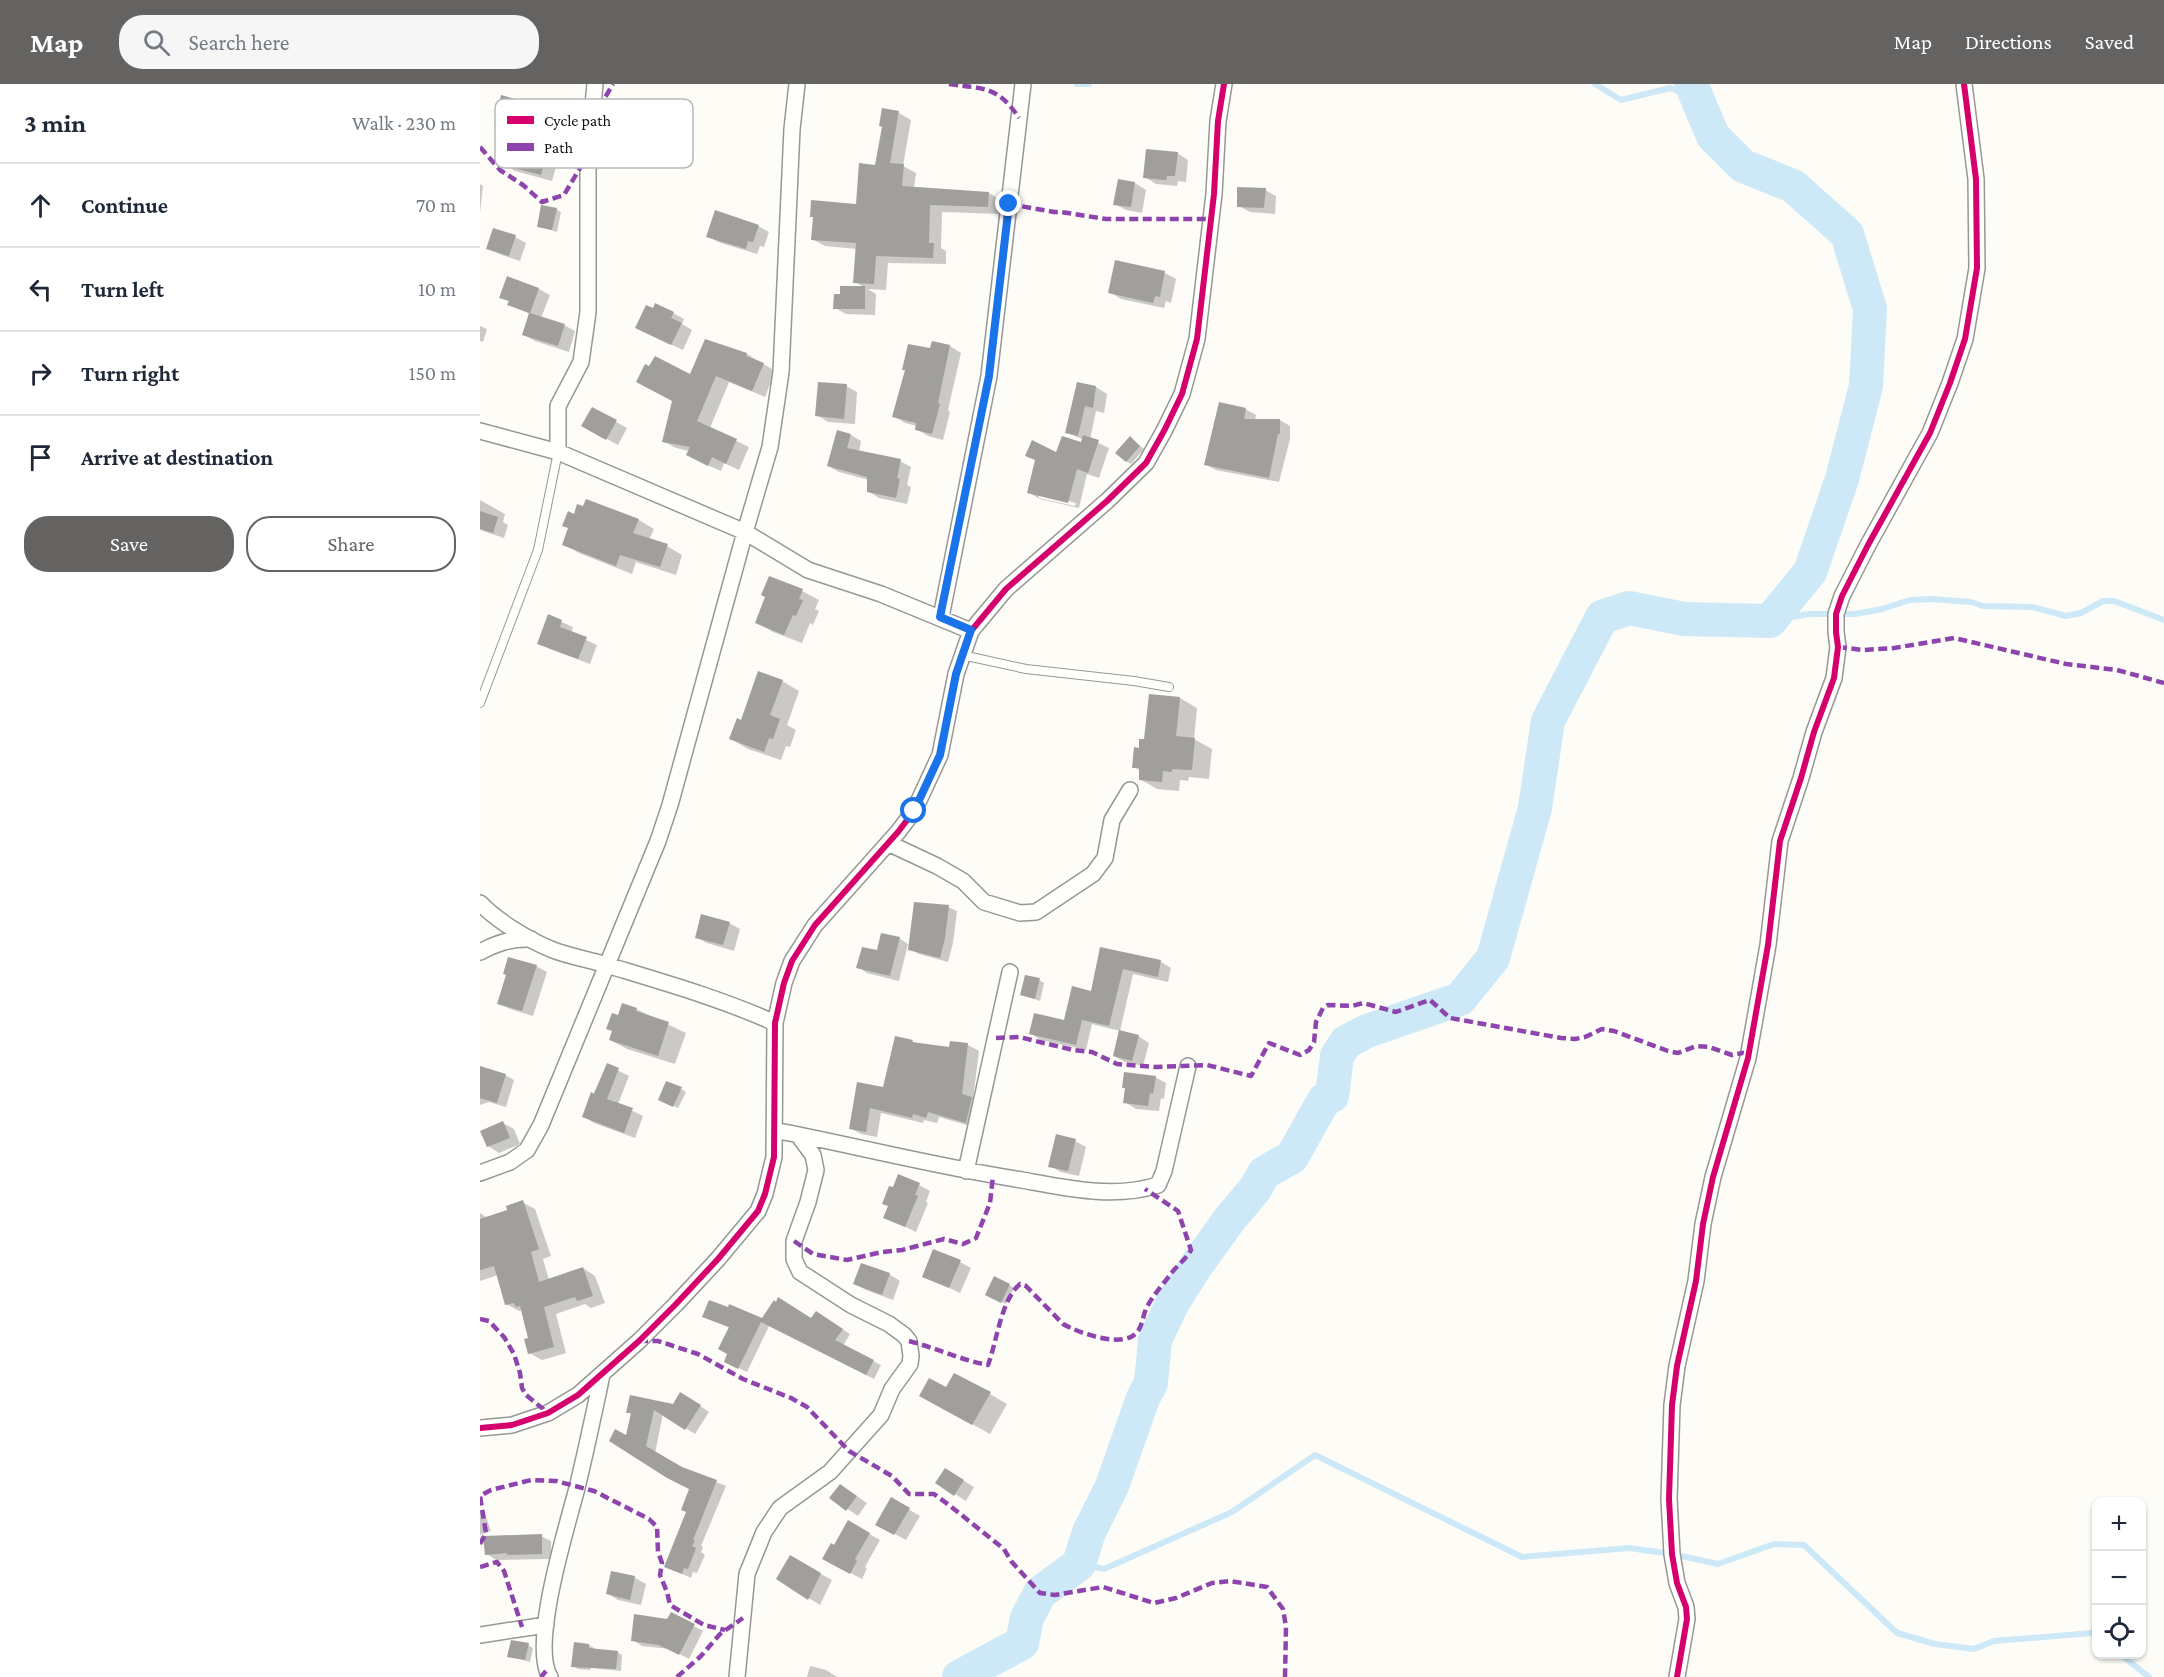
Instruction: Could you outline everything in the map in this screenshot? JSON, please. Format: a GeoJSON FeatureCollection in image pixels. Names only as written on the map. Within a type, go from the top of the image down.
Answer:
{"type":"FeatureCollection","features":[{"type":"Feature","properties":{"kind":"street"},"geometry":{"type":"LineString","coordinates":[[594,99],[595,84]]}},
{"type":"Feature","properties":{"kind":"street"},"geometry":{"type":"LineString","coordinates":[[480,1173],[510,1162],[527,1150],[541,1125],[658,842],[670,805],[770,447],[781,372],[792,129],[797,84]]}},
{"type":"Feature","properties":{"kind":"street"},"geometry":{"type":"LineString","coordinates":[[940,617],[989,376],[1023,84]]}},
{"type":"Feature","properties":{"kind":"street"},"geometry":{"type":"LineString","coordinates":[[480,1428],[512,1425],[548,1413],[578,1395],[676,1304],[718,1260],[753,1217],[765,1194],[774,1157],[775,1023],[784,983],[804,940],[914,811],[940,755],[956,674],[971,630],[1006,589],[1107,501],[1146,463],[1182,394],[1197,339],[1214,194],[1218,121],[1224,84]]}},
{"type":"Feature","properties":{"kind":"street"},"geometry":{"type":"LineString","coordinates":[[1677,1677],[1686,1607],[1677,1583],[1672,1554],[1669,1499],[1672,1405],[1677,1366],[1696,1281],[1703,1224],[1713,1177],[1748,1058],[1768,945],[1780,842],[1814,732],[1834,678],[1838,647],[1836,614],[1842,596],[1868,545],[1930,433],[1965,339],[1972,306],[1977,257],[1976,179],[1964,84]]}},
{"type":"Feature","properties":{"kind":"street"},"geometry":{"type":"LineString","coordinates":[[558,452],[558,406],[581,362],[588,312],[588,168]]}},
{"type":"Feature","properties":{"kind":"street"},"geometry":{"type":"LineString","coordinates":[[480,431],[558,452],[745,532],[808,570],[881,594],[971,630]]}},
{"type":"Feature","properties":{"kind":"street"},"geometry":{"type":"LineString","coordinates":[[888,843],[938,866],[963,881],[984,902],[1020,913],[1036,912],[1093,874],[1105,858],[1112,820],[1130,790]]}},
{"type":"Feature","properties":{"kind":"street"},"geometry":{"type":"LineString","coordinates":[[480,903],[531,939],[554,950],[742,1008],[775,1023]]}},
{"type":"Feature","properties":{"kind":"street"},"geometry":{"type":"LineString","coordinates":[[480,952],[497,943],[531,939]]}},
{"type":"Feature","properties":{"kind":"street"},"geometry":{"type":"LineString","coordinates":[[966,1171],[1010,972]]}},
{"type":"Feature","properties":{"kind":"street"},"geometry":{"type":"LineString","coordinates":[[774,1130],[966,1171],[1090,1192],[1145,1189],[1158,1185],[1164,1171],[1188,1066]]}},
{"type":"Feature","properties":{"kind":"street"},"geometry":{"type":"LineString","coordinates":[[737,1677],[747,1574],[764,1532],[780,1508],[830,1472],[880,1415],[892,1389],[910,1364],[911,1356],[909,1341],[890,1324],[851,1305],[800,1272],[794,1259],[794,1241],[816,1170],[813,1155],[798,1135]]}},
{"type":"Feature","properties":{"kind":"street"},"geometry":{"type":"LineString","coordinates":[[550,1677],[546,1671],[544,1649],[546,1625],[602,1375]]}},
{"type":"Feature","properties":{"kind":"street"},"geometry":{"type":"LineString","coordinates":[[480,1635],[546,1625]]}},
{"type":"Feature","properties":{"kind":"lane"},"geometry":{"type":"LineString","coordinates":[[480,703],[538,550],[558,452]]}},
{"type":"Feature","properties":{"kind":"lane"},"geometry":{"type":"LineString","coordinates":[[962,655],[1026,669],[1169,687]]}},
{"type":"Feature","properties":{"kind":"building"},"geometry":{"type":"Polygon","coordinates":[[[501,95],[516,99],[500,99],[501,95]]]}},
{"type":"Feature","properties":{"kind":"building"},"geometry":{"type":"Polygon","coordinates":[[[882,108],[899,111],[890,163],[904,164],[902,186],[989,192],[988,207],[930,205],[929,243],[934,243],[933,258],[876,256],[874,284],[853,283],[856,243],[811,240],[813,217],[810,217],[811,200],[856,204],[859,163],[875,165],[882,127],[879,126],[882,108]]]}},
{"type":"Feature","properties":{"kind":"building"},"geometry":{"type":"Polygon","coordinates":[[[1146,149],[1178,152],[1175,176],[1167,176],[1166,180],[1143,178],[1146,149]]]}},
{"type":"Feature","properties":{"kind":"building"},"geometry":{"type":"Polygon","coordinates":[[[514,168],[543,168],[541,175],[514,168]]]}},
{"type":"Feature","properties":{"kind":"building"},"geometry":{"type":"Polygon","coordinates":[[[1118,179],[1135,182],[1131,207],[1113,205],[1118,179]]]}},
{"type":"Feature","properties":{"kind":"building"},"geometry":{"type":"Polygon","coordinates":[[[1237,187],[1266,188],[1264,208],[1237,207],[1237,187]]]}},
{"type":"Feature","properties":{"kind":"building"},"geometry":{"type":"Polygon","coordinates":[[[541,205],[557,208],[552,230],[537,227],[541,205]]]}},
{"type":"Feature","properties":{"kind":"building"},"geometry":{"type":"Polygon","coordinates":[[[715,210],[759,225],[753,242],[748,241],[746,249],[706,237],[715,210]]]}},
{"type":"Feature","properties":{"kind":"building"},"geometry":{"type":"Polygon","coordinates":[[[493,228],[516,235],[509,256],[486,249],[493,228]]]}},
{"type":"Feature","properties":{"kind":"building"},"geometry":{"type":"Polygon","coordinates":[[[1115,260],[1165,271],[1160,297],[1155,296],[1153,303],[1108,293],[1115,260]]]}},
{"type":"Feature","properties":{"kind":"building"},"geometry":{"type":"Polygon","coordinates":[[[507,276],[539,288],[530,313],[565,324],[558,346],[522,335],[529,313],[507,305],[509,301],[499,298],[507,276]]]}},
{"type":"Feature","properties":{"kind":"building"},"geometry":{"type":"Polygon","coordinates":[[[840,286],[865,286],[865,309],[833,309],[834,294],[840,294],[840,286]]]}},
{"type":"Feature","properties":{"kind":"building"},"geometry":{"type":"Polygon","coordinates":[[[655,303],[674,312],[671,318],[682,323],[671,345],[635,328],[646,305],[653,308],[655,303]]]}},
{"type":"Feature","properties":{"kind":"building"},"geometry":{"type":"Polygon","coordinates":[[[705,339],[747,353],[746,356],[764,363],[752,391],[716,376],[697,421],[737,439],[726,464],[712,457],[708,466],[686,455],[690,447],[662,442],[672,401],[636,382],[645,364],[649,366],[655,356],[690,374],[705,339]]]}},
{"type":"Feature","properties":{"kind":"building"},"geometry":{"type":"Polygon","coordinates":[[[932,341],[950,345],[938,403],[940,404],[932,434],[915,430],[916,423],[892,417],[905,370],[902,370],[908,344],[930,348],[932,341]]]}},
{"type":"Feature","properties":{"kind":"building"},"geometry":{"type":"Polygon","coordinates":[[[818,382],[847,384],[844,419],[815,416],[818,382]]]}},
{"type":"Feature","properties":{"kind":"building"},"geometry":{"type":"Polygon","coordinates":[[[1077,382],[1096,386],[1093,408],[1085,406],[1078,436],[1065,433],[1077,382]]]}},
{"type":"Feature","properties":{"kind":"building"},"geometry":{"type":"Polygon","coordinates":[[[1219,402],[1246,408],[1244,419],[1280,419],[1280,434],[1278,434],[1269,478],[1204,465],[1219,402]]]}},
{"type":"Feature","properties":{"kind":"building"},"geometry":{"type":"Polygon","coordinates":[[[592,407],[617,420],[606,440],[581,426],[592,407]]]}},
{"type":"Feature","properties":{"kind":"building"},"geometry":{"type":"Polygon","coordinates":[[[837,430],[851,434],[847,448],[901,459],[896,498],[867,492],[867,477],[827,466],[837,430]]]}},
{"type":"Feature","properties":{"kind":"building"},"geometry":{"type":"Polygon","coordinates":[[[1083,435],[1099,440],[1088,473],[1077,469],[1068,503],[1027,493],[1035,460],[1025,456],[1032,440],[1056,452],[1062,436],[1081,442],[1083,435]]]}},
{"type":"Feature","properties":{"kind":"building"},"geometry":{"type":"Polygon","coordinates":[[[1130,436],[1140,446],[1126,462],[1115,453],[1130,436]]]}},
{"type":"Feature","properties":{"kind":"building"},"geometry":{"type":"Polygon","coordinates":[[[586,499],[639,519],[633,533],[668,544],[660,567],[620,555],[616,566],[562,545],[568,528],[562,526],[568,511],[574,514],[577,504],[583,506],[586,499]]]}},
{"type":"Feature","properties":{"kind":"building"},"geometry":{"type":"Polygon","coordinates":[[[480,511],[498,517],[493,533],[480,529],[480,511]]]}},
{"type":"Feature","properties":{"kind":"building"},"geometry":{"type":"Polygon","coordinates":[[[769,576],[803,589],[799,599],[803,600],[784,635],[755,623],[765,597],[761,595],[769,576]]]}},
{"type":"Feature","properties":{"kind":"building"},"geometry":{"type":"Polygon","coordinates":[[[548,614],[562,620],[560,627],[587,637],[578,659],[537,644],[548,614]]]}},
{"type":"Feature","properties":{"kind":"building"},"geometry":{"type":"Polygon","coordinates":[[[758,671],[783,680],[770,715],[780,719],[773,739],[769,738],[764,752],[729,739],[737,718],[741,720],[758,671]]]}},
{"type":"Feature","properties":{"kind":"building"},"geometry":{"type":"Polygon","coordinates":[[[1149,694],[1180,697],[1176,736],[1195,738],[1192,770],[1163,771],[1162,782],[1139,780],[1139,768],[1132,768],[1134,747],[1139,748],[1139,739],[1144,739],[1149,694]]]}},
{"type":"Feature","properties":{"kind":"building"},"geometry":{"type":"Polygon","coordinates":[[[914,902],[949,905],[940,958],[908,950],[914,902]]]}},
{"type":"Feature","properties":{"kind":"building"},"geometry":{"type":"Polygon","coordinates":[[[701,914],[730,922],[723,945],[695,938],[701,914]]]}},
{"type":"Feature","properties":{"kind":"building"},"geometry":{"type":"Polygon","coordinates":[[[881,933],[900,937],[890,976],[856,968],[862,947],[877,950],[881,933]]]}},
{"type":"Feature","properties":{"kind":"building"},"geometry":{"type":"Polygon","coordinates":[[[1100,947],[1161,960],[1158,977],[1123,969],[1109,1026],[1082,1020],[1076,1045],[1029,1034],[1034,1013],[1064,1020],[1072,986],[1091,991],[1100,947]]]}},
{"type":"Feature","properties":{"kind":"building"},"geometry":{"type":"Polygon","coordinates":[[[508,957],[537,965],[522,1011],[497,1004],[506,975],[503,974],[508,957]]]}},
{"type":"Feature","properties":{"kind":"building"},"geometry":{"type":"Polygon","coordinates":[[[1025,975],[1040,978],[1035,999],[1020,995],[1025,975]]]}},
{"type":"Feature","properties":{"kind":"building"},"geometry":{"type":"Polygon","coordinates":[[[622,1003],[637,1008],[636,1011],[669,1022],[658,1056],[609,1040],[612,1031],[606,1029],[612,1013],[618,1015],[622,1003]]]}},
{"type":"Feature","properties":{"kind":"building"},"geometry":{"type":"Polygon","coordinates":[[[1119,1030],[1139,1035],[1132,1061],[1113,1056],[1119,1030]]]}},
{"type":"Feature","properties":{"kind":"building"},"geometry":{"type":"Polygon","coordinates":[[[895,1036],[913,1040],[912,1042],[949,1047],[950,1041],[968,1043],[962,1094],[972,1097],[966,1123],[928,1112],[926,1118],[913,1114],[912,1118],[870,1108],[866,1132],[849,1129],[857,1082],[883,1087],[895,1036]]]}},
{"type":"Feature","properties":{"kind":"building"},"geometry":{"type":"Polygon","coordinates":[[[607,1063],[619,1068],[607,1099],[633,1108],[624,1133],[582,1117],[591,1092],[594,1094],[607,1063]]]}},
{"type":"Feature","properties":{"kind":"building"},"geometry":{"type":"Polygon","coordinates":[[[480,1066],[506,1074],[497,1103],[480,1098],[480,1066]]]}},
{"type":"Feature","properties":{"kind":"building"},"geometry":{"type":"Polygon","coordinates":[[[1124,1072],[1156,1076],[1148,1106],[1123,1103],[1124,1072]]]}},
{"type":"Feature","properties":{"kind":"building"},"geometry":{"type":"Polygon","coordinates":[[[666,1081],[682,1087],[673,1107],[658,1100],[666,1081]]]}},
{"type":"Feature","properties":{"kind":"building"},"geometry":{"type":"Polygon","coordinates":[[[503,1121],[510,1138],[487,1147],[480,1131],[503,1121]]]}},
{"type":"Feature","properties":{"kind":"building"},"geometry":{"type":"Polygon","coordinates":[[[1056,1134],[1076,1139],[1068,1171],[1048,1167],[1056,1134]]]}},
{"type":"Feature","properties":{"kind":"building"},"geometry":{"type":"Polygon","coordinates":[[[898,1174],[920,1183],[915,1195],[918,1196],[905,1227],[883,1218],[888,1206],[882,1204],[889,1186],[893,1187],[898,1174]]]}},
{"type":"Feature","properties":{"kind":"building"},"geometry":{"type":"Polygon","coordinates":[[[523,1200],[539,1249],[531,1252],[539,1282],[583,1267],[593,1296],[577,1301],[575,1297],[544,1307],[554,1347],[528,1354],[524,1339],[528,1338],[520,1306],[516,1307],[514,1303],[505,1305],[494,1266],[480,1270],[480,1219],[507,1210],[506,1206],[523,1200]]]}},
{"type":"Feature","properties":{"kind":"building"},"geometry":{"type":"Polygon","coordinates":[[[933,1249],[961,1260],[949,1288],[922,1277],[933,1249]]]}},
{"type":"Feature","properties":{"kind":"building"},"geometry":{"type":"Polygon","coordinates":[[[861,1263],[890,1273],[882,1295],[853,1284],[861,1263]]]}},
{"type":"Feature","properties":{"kind":"building"},"geometry":{"type":"Polygon","coordinates":[[[994,1276],[1010,1284],[1001,1303],[985,1295],[994,1276]]]}},
{"type":"Feature","properties":{"kind":"building"},"geometry":{"type":"Polygon","coordinates":[[[778,1297],[811,1318],[816,1311],[843,1329],[835,1340],[874,1360],[866,1375],[761,1322],[738,1369],[724,1362],[727,1354],[718,1349],[729,1327],[702,1317],[709,1300],[728,1307],[729,1304],[762,1318],[778,1297]]]}},
{"type":"Feature","properties":{"kind":"building"},"geometry":{"type":"Polygon","coordinates":[[[954,1373],[991,1392],[972,1425],[919,1396],[929,1378],[946,1387],[954,1373]]]}},
{"type":"Feature","properties":{"kind":"building"},"geometry":{"type":"Polygon","coordinates":[[[680,1392],[701,1405],[685,1430],[654,1410],[646,1446],[682,1467],[717,1480],[693,1540],[695,1540],[692,1546],[696,1548],[688,1569],[684,1568],[682,1574],[664,1567],[686,1512],[681,1510],[689,1489],[667,1478],[609,1441],[615,1429],[626,1435],[631,1413],[626,1413],[630,1395],[673,1404],[680,1392]]]}},
{"type":"Feature","properties":{"kind":"building"},"geometry":{"type":"Polygon","coordinates":[[[945,1468],[964,1480],[954,1496],[935,1483],[945,1468]]]}},
{"type":"Feature","properties":{"kind":"building"},"geometry":{"type":"Polygon","coordinates":[[[840,1484],[857,1496],[846,1511],[829,1498],[840,1484]]]}},
{"type":"Feature","properties":{"kind":"building"},"geometry":{"type":"Polygon","coordinates":[[[891,1497],[910,1508],[894,1535],[875,1525],[891,1497]]]}},
{"type":"Feature","properties":{"kind":"building"},"geometry":{"type":"Polygon","coordinates":[[[848,1520],[870,1533],[855,1559],[857,1561],[850,1574],[822,1559],[831,1543],[834,1545],[848,1520]]]}},
{"type":"Feature","properties":{"kind":"building"},"geometry":{"type":"Polygon","coordinates":[[[542,1534],[542,1554],[485,1555],[483,1536],[542,1534]]]}},
{"type":"Feature","properties":{"kind":"building"},"geometry":{"type":"Polygon","coordinates":[[[790,1555],[821,1573],[808,1600],[776,1579],[790,1555]]]}},
{"type":"Feature","properties":{"kind":"building"},"geometry":{"type":"Polygon","coordinates":[[[611,1571],[635,1576],[630,1600],[606,1594],[611,1571]]]}},
{"type":"Feature","properties":{"kind":"building"},"geometry":{"type":"Polygon","coordinates":[[[671,1612],[695,1624],[679,1655],[659,1645],[631,1641],[634,1614],[667,1619],[671,1612]]]}},
{"type":"Feature","properties":{"kind":"building"},"geometry":{"type":"Polygon","coordinates":[[[511,1640],[529,1643],[525,1660],[507,1657],[511,1640]]]}},
{"type":"Feature","properties":{"kind":"building"},"geometry":{"type":"Polygon","coordinates":[[[574,1642],[589,1644],[589,1648],[618,1651],[616,1669],[571,1667],[574,1642]]]}},
{"type":"Feature","properties":{"kind":"waterway"},"geometry":{"type":"LineString","coordinates":[[1077,84],[1089,84]]}},
{"type":"Feature","properties":{"kind":"waterway"},"geometry":{"type":"LineString","coordinates":[[1595,84],[1621,100],[1670,88],[1698,99]]}},
{"type":"Feature","properties":{"kind":"waterway"},"geometry":{"type":"LineString","coordinates":[[959,1677],[1022,1643],[1027,1618],[1040,1593],[1079,1564],[1089,1532],[1112,1486],[1143,1398],[1151,1383],[1155,1340],[1172,1304],[1196,1266],[1255,1189],[1264,1173],[1292,1157],[1324,1100],[1332,1096],[1337,1056],[1346,1042],[1367,1031],[1460,999],[1493,958],[1535,808],[1548,721],[1602,617],[1629,608],[1684,619],[1770,621],[1810,572],[1842,479],[1866,386],[1870,309],[1847,234],[1793,186],[1743,166],[1713,136],[1691,84]]}},
{"type":"Feature","properties":{"kind":"waterway"},"geometry":{"type":"LineString","coordinates":[[1770,621],[1809,614],[1855,614],[1882,609],[1910,600],[1931,599],[1971,602],[1983,606],[2032,607],[2066,616],[2081,613],[2103,601],[2114,601],[2164,620]]}},
{"type":"Feature","properties":{"kind":"waterway"},"geometry":{"type":"LineString","coordinates":[[1079,1564],[1104,1569],[1232,1512],[1315,1455],[1522,1557],[1629,1548],[1718,1564],[1774,1544],[1804,1545],[1897,1633],[1935,1644],[1974,1649],[1994,1641],[2092,1633]]}},
{"type":"Feature","properties":{"kind":"waterway"},"geometry":{"type":"LineString","coordinates":[[2126,1659],[2149,1677]]}},
{"type":"Feature","properties":{"kind":"marked path"},"geometry":{"type":"LineString","coordinates":[[604,99],[613,84]]}},
{"type":"Feature","properties":{"kind":"marked path"},"geometry":{"type":"LineString","coordinates":[[949,84],[997,94],[1019,118]]}},
{"type":"Feature","properties":{"kind":"marked path"},"geometry":{"type":"LineString","coordinates":[[480,147],[495,164]]}},
{"type":"Feature","properties":{"kind":"marked path"},"geometry":{"type":"LineString","coordinates":[[498,168],[542,202],[564,195],[580,168]]}},
{"type":"Feature","properties":{"kind":"marked path"},"geometry":{"type":"LineString","coordinates":[[1009,204],[1106,219],[1211,219]]}},
{"type":"Feature","properties":{"kind":"marked path"},"geometry":{"type":"LineString","coordinates":[[1838,647],[1863,650],[1894,648],[1954,638],[2066,664],[2117,670],[2164,683]]}},
{"type":"Feature","properties":{"kind":"marked path"},"geometry":{"type":"LineString","coordinates":[[996,1038],[1019,1037],[1073,1050],[1092,1052],[1117,1064],[1156,1067],[1207,1065],[1251,1076],[1269,1043],[1300,1055],[1309,1050],[1314,1042],[1316,1022],[1323,1008],[1328,1005],[1352,1006],[1363,1003],[1396,1012],[1430,1000],[1450,1018],[1561,1038],[1585,1037],[1602,1029],[1678,1053],[1696,1046],[1709,1047],[1732,1055],[1748,1052]]}},
{"type":"Feature","properties":{"kind":"marked path"},"geometry":{"type":"LineString","coordinates":[[794,1241],[813,1254],[847,1260],[902,1250],[944,1239],[963,1244],[976,1238],[990,1203],[993,1176]]}},
{"type":"Feature","properties":{"kind":"marked path"},"geometry":{"type":"LineString","coordinates":[[909,1341],[988,1365],[1004,1310],[1008,1300],[1020,1284],[1026,1286],[1063,1324],[1070,1328],[1113,1340],[1132,1337],[1140,1328],[1146,1308],[1154,1296],[1191,1250],[1178,1211],[1145,1189]]}},
{"type":"Feature","properties":{"kind":"marked path"},"geometry":{"type":"LineString","coordinates":[[480,1319],[489,1321],[504,1337],[514,1354],[522,1388],[526,1395],[548,1413]]}},
{"type":"Feature","properties":{"kind":"marked path"},"geometry":{"type":"LineString","coordinates":[[639,1341],[658,1341],[698,1354],[743,1379],[791,1398],[807,1407],[849,1451],[892,1476],[909,1494],[934,1494],[949,1505],[1004,1549],[1011,1561],[1040,1593],[1055,1595],[1103,1587],[1154,1603],[1176,1598],[1212,1583],[1230,1581],[1267,1587],[1283,1609],[1286,1627],[1285,1677]]}},
{"type":"Feature","properties":{"kind":"marked path"},"geometry":{"type":"LineString","coordinates":[[480,1544],[486,1533],[480,1496],[491,1490],[531,1480],[556,1481],[594,1491],[649,1519],[657,1527],[658,1552],[662,1563],[660,1575],[670,1605],[704,1625],[725,1630]]}},
{"type":"Feature","properties":{"kind":"marked path"},"geometry":{"type":"LineString","coordinates":[[480,1567],[497,1562],[504,1571],[522,1627]]}},
{"type":"Feature","properties":{"kind":"marked path"},"geometry":{"type":"LineString","coordinates":[[677,1677],[701,1656],[720,1634],[743,1618]]}},
{"type":"Feature","properties":{"kind":"marked path"},"geometry":{"type":"LineString","coordinates":[[541,1677],[546,1671]]}},
{"type":"Feature","properties":{"kind":"cycle path"},"geometry":{"type":"LineString","coordinates":[[480,1428],[512,1425],[548,1413],[578,1395],[639,1341],[676,1304],[758,1211],[765,1194],[774,1157],[775,1023],[784,983],[792,961],[815,925],[914,811],[940,755],[956,674],[971,631],[1006,589],[1107,501],[1146,463],[1182,394],[1197,339],[1214,194],[1218,121],[1224,84]]}},
{"type":"Feature","properties":{"kind":"cycle path"},"geometry":{"type":"LineString","coordinates":[[1677,1677],[1687,1619],[1672,1554],[1669,1499],[1672,1405],[1677,1366],[1696,1281],[1703,1224],[1713,1177],[1748,1058],[1768,945],[1780,841],[1814,732],[1834,678],[1838,647],[1836,614],[1842,596],[1868,545],[1930,433],[1965,339],[1977,268],[1976,179],[1964,84]]}},
{"type":"Feature","properties":{"kind":"route"},"geometry":{"type":"LineString","coordinates":[[914,811],[940,755],[956,674],[971,630],[940,617],[989,376],[1009,204]]}}]}
